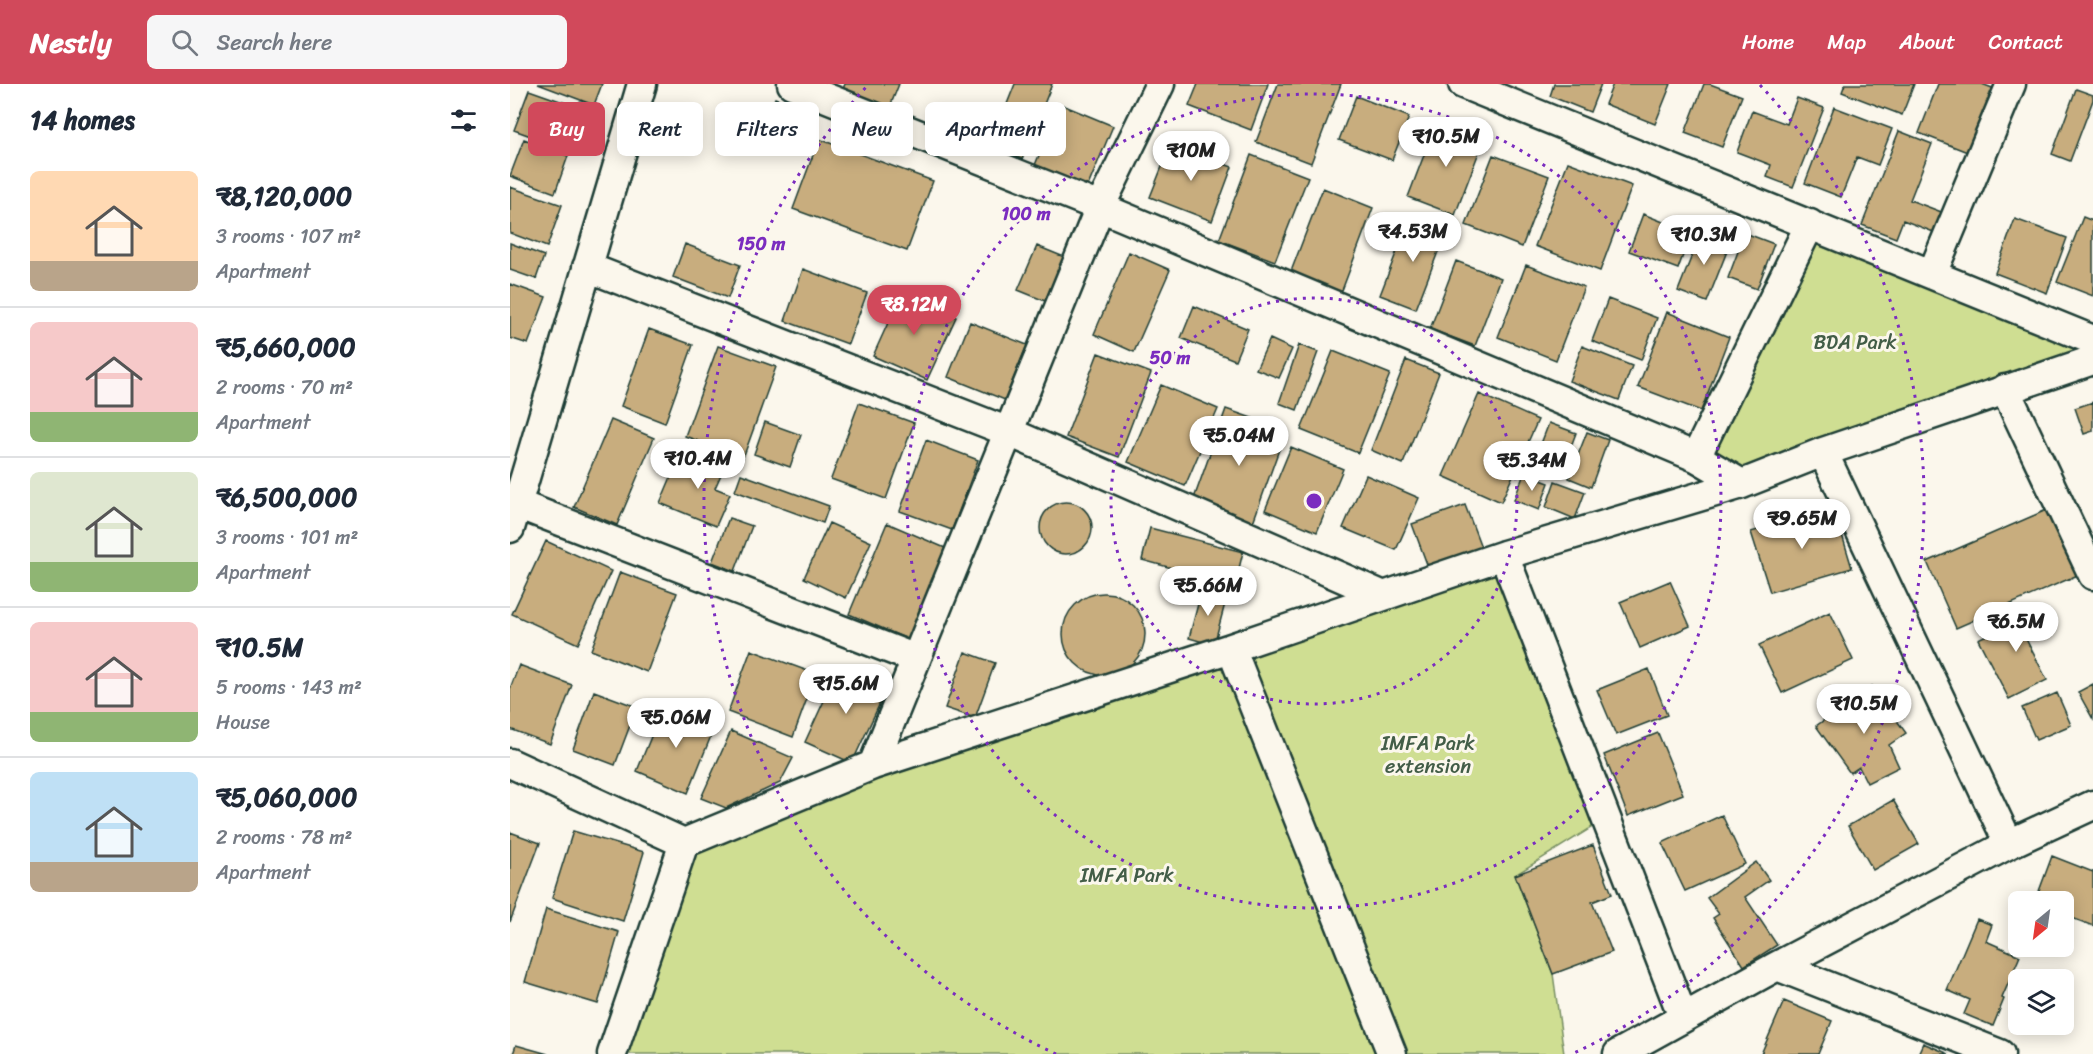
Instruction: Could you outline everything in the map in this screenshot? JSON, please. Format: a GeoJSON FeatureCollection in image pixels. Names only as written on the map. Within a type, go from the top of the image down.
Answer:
{"type":"FeatureCollection","features":[{"type":"Feature","properties":{"kind":"street"},"geometry":{"type":"LineString","coordinates":[[642,84],[514,516],[916,659]]}},
{"type":"Feature","properties":{"kind":"street"},"geometry":{"type":"LineString","coordinates":[[792,84],[1100,207],[1696,457],[1742,484]]}},
{"type":"Feature","properties":{"kind":"street"},"geometry":{"type":"LineString","coordinates":[[873,765],[1100,207],[1160,84]]}},
{"type":"Feature","properties":{"kind":"street"},"geometry":{"type":"LineString","coordinates":[[1463,84],[2093,340]]}},
{"type":"Feature","properties":{"kind":"street"},"geometry":{"type":"LineString","coordinates":[[1932,274],[2011,84]]}},
{"type":"Feature","properties":{"kind":"street"},"geometry":{"type":"LineString","coordinates":[[1696,457],[1810,225]]}},
{"type":"Feature","properties":{"kind":"street"},"geometry":{"type":"LineString","coordinates":[[587,267],[1009,432],[1384,596]]}},
{"type":"Feature","properties":{"kind":"street"},"geometry":{"type":"LineString","coordinates":[[510,763],[684,843],[873,765],[1231,648],[1504,555],[1742,484],[1823,452],[2093,360]]}},
{"type":"Feature","properties":{"kind":"street"},"geometry":{"type":"LineString","coordinates":[[2005,389],[2093,575]]}},
{"type":"Feature","properties":{"kind":"street"},"geometry":{"type":"LineString","coordinates":[[1823,452],[2009,844]]}},
{"type":"Feature","properties":{"kind":"street"},"geometry":{"type":"LineString","coordinates":[[1504,555],[1683,1017]]}},
{"type":"Feature","properties":{"kind":"street"},"geometry":{"type":"LineString","coordinates":[[1231,648],[1392,1054]]}},
{"type":"Feature","properties":{"kind":"street"},"geometry":{"type":"LineString","coordinates":[[1618,1054],[1777,966],[2009,844],[2091,808]]}},
{"type":"Feature","properties":{"kind":"street"},"geometry":{"type":"LineString","coordinates":[[612,1054],[684,843]]}},
{"type":"Feature","properties":{"kind":"street"},"geometry":{"type":"LineString","coordinates":[[1777,966],[2000,1054]]}},
{"type":"Feature","properties":{"kind":"green space","name":"BDA Park"},"geometry":{"type":"Polygon","coordinates":[[[1810,224],[2093,340],[2093,360],[1742,484],[1696,457],[1810,224]]]}},
{"type":"Feature","properties":{"kind":"green space","name":"IMFA Park"},"geometry":{"type":"Polygon","coordinates":[[[1504,555],[1607,818],[1515,875],[1553,974],[1564,1054],[612,1054],[684,843],[1504,555]]]}},
{"type":"Feature","properties":{"kind":"building"},"geometry":{"type":"Polygon","coordinates":[[[538,84],[602,84],[595,102],[586,102],[538,84]]]}},
{"type":"Feature","properties":{"kind":"building"},"geometry":{"type":"Polygon","coordinates":[[[845,84],[899,84],[892,102],[856,102],[840,96],[845,84]]]}},
{"type":"Feature","properties":{"kind":"building"},"geometry":{"type":"Polygon","coordinates":[[[1015,84],[1052,84],[1045,102],[1008,102],[1015,84]]]}},
{"type":"Feature","properties":{"kind":"building"},"geometry":{"type":"Polygon","coordinates":[[[1198,84],[1268,84],[1251,130],[1189,106],[1198,84]]]}},
{"type":"Feature","properties":{"kind":"building"},"geometry":{"type":"Polygon","coordinates":[[[1278,84],[1341,84],[1311,163],[1256,142],[1278,84]]]}},
{"type":"Feature","properties":{"kind":"building"},"geometry":{"type":"Polygon","coordinates":[[[1554,84],[1601,84],[1590,112],[1550,96],[1554,84]]]}},
{"type":"Feature","properties":{"kind":"building"},"geometry":{"type":"Polygon","coordinates":[[[1613,84],[1671,84],[1655,124],[1605,104],[1613,84]]]}},
{"type":"Feature","properties":{"kind":"building"},"geometry":{"type":"Polygon","coordinates":[[[1704,84],[1710,84],[1742,96],[1722,147],[1685,133],[1704,84]]]}},
{"type":"Feature","properties":{"kind":"building"},"geometry":{"type":"Polygon","coordinates":[[[1845,84],[1914,84],[1902,115],[1842,92],[1845,84]]]}},
{"type":"Feature","properties":{"kind":"building"},"geometry":{"type":"Polygon","coordinates":[[[1938,84],[1982,84],[2000,91],[1975,155],[1919,133],[1938,84]]]}},
{"type":"Feature","properties":{"kind":"building"},"geometry":{"type":"Polygon","coordinates":[[[2076,89],[2093,95],[2093,100],[2070,161],[2052,154],[2076,89]]]}},
{"type":"Feature","properties":{"kind":"building"},"geometry":{"type":"Polygon","coordinates":[[[529,90],[563,102],[528,102],[528,135],[514,130],[529,90]]]}},
{"type":"Feature","properties":{"kind":"building"},"geometry":{"type":"Polygon","coordinates":[[[1356,96],[1409,117],[1392,160],[1339,140],[1356,96]]]}},
{"type":"Feature","properties":{"kind":"building"},"geometry":{"type":"Polygon","coordinates":[[[775,98],[785,102],[774,102],[775,98]]]}},
{"type":"Feature","properties":{"kind":"building"},"geometry":{"type":"Polygon","coordinates":[[[1797,98],[1824,108],[1793,187],[1767,177],[1771,165],[1737,152],[1752,111],[1787,124],[1797,98]]]}},
{"type":"Feature","properties":{"kind":"building"},"geometry":{"type":"Polygon","coordinates":[[[1066,106],[1113,126],[1088,186],[1035,165],[1039,156],[1066,156],[1066,106]]]}},
{"type":"Feature","properties":{"kind":"building"},"geometry":{"type":"Polygon","coordinates":[[[1834,107],[1892,129],[1878,165],[1857,157],[1841,197],[1805,183],[1834,107]]]}},
{"type":"Feature","properties":{"kind":"building"},"geometry":{"type":"Polygon","coordinates":[[[1437,121],[1484,139],[1455,215],[1408,197],[1437,121]]]}},
{"type":"Feature","properties":{"kind":"building"},"geometry":{"type":"Polygon","coordinates":[[[1899,131],[1932,144],[1910,200],[1944,213],[1936,233],[1903,220],[1896,238],[1862,225],[1899,131]]]}},
{"type":"Feature","properties":{"kind":"building"},"geometry":{"type":"Polygon","coordinates":[[[524,139],[528,141],[528,156],[568,156],[555,193],[510,176],[524,139]]]}},
{"type":"Feature","properties":{"kind":"building"},"geometry":{"type":"Polygon","coordinates":[[[819,139],[831,143],[831,156],[865,156],[933,181],[907,251],[793,209],[813,156],[819,156],[819,139]]]}},
{"type":"Feature","properties":{"kind":"building"},"geometry":{"type":"Polygon","coordinates":[[[1171,144],[1232,167],[1212,221],[1150,197],[1171,144]]]}},
{"type":"Feature","properties":{"kind":"building"},"geometry":{"type":"Polygon","coordinates":[[[1251,155],[1308,177],[1275,261],[1219,240],[1251,155]]]}},
{"type":"Feature","properties":{"kind":"building"},"geometry":{"type":"Polygon","coordinates":[[[1493,155],[1549,176],[1522,247],[1466,225],[1493,155]]]}},
{"type":"Feature","properties":{"kind":"building"},"geometry":{"type":"Polygon","coordinates":[[[1006,156],[1023,156],[1021,162],[1006,156]]]}},
{"type":"Feature","properties":{"kind":"building"},"geometry":{"type":"Polygon","coordinates":[[[1568,162],[1632,186],[1600,271],[1535,246],[1568,162]]]}},
{"type":"Feature","properties":{"kind":"building"},"geometry":{"type":"Polygon","coordinates":[[[510,187],[562,205],[547,247],[510,233],[510,187]]]}},
{"type":"Feature","properties":{"kind":"building"},"geometry":{"type":"Polygon","coordinates":[[[1323,188],[1373,208],[1341,293],[1290,274],[1323,188]]]}},
{"type":"Feature","properties":{"kind":"building"},"geometry":{"type":"Polygon","coordinates":[[[1643,214],[1691,233],[1678,269],[1629,251],[1643,214]]]}},
{"type":"Feature","properties":{"kind":"building"},"geometry":{"type":"Polygon","coordinates":[[[1410,217],[1446,231],[1416,309],[1380,295],[1410,217]]]}},
{"type":"Feature","properties":{"kind":"building"},"geometry":{"type":"Polygon","coordinates":[[[2083,217],[2093,221],[2093,296],[2057,282],[2083,217]]]}},
{"type":"Feature","properties":{"kind":"building"},"geometry":{"type":"Polygon","coordinates":[[[2015,219],[2067,238],[2047,293],[1995,273],[2015,219]]]}},
{"type":"Feature","properties":{"kind":"building"},"geometry":{"type":"Polygon","coordinates":[[[1702,230],[1731,241],[1707,302],[1678,291],[1702,230]]]}},
{"type":"Feature","properties":{"kind":"building"},"geometry":{"type":"Polygon","coordinates":[[[1745,233],[1774,244],[1757,289],[1728,278],[1745,233]]]}},
{"type":"Feature","properties":{"kind":"building"},"geometry":{"type":"Polygon","coordinates":[[[510,243],[544,256],[536,279],[510,270],[510,243]]]}},
{"type":"Feature","properties":{"kind":"building"},"geometry":{"type":"Polygon","coordinates":[[[685,244],[740,265],[728,298],[673,277],[685,244]]]}},
{"type":"Feature","properties":{"kind":"building"},"geometry":{"type":"Polygon","coordinates":[[[1037,246],[1064,257],[1045,301],[1018,290],[1037,246]]]}},
{"type":"Feature","properties":{"kind":"building"},"geometry":{"type":"Polygon","coordinates":[[[1129,252],[1170,270],[1134,352],[1094,334],[1129,252]]]}},
{"type":"Feature","properties":{"kind":"building"},"geometry":{"type":"Polygon","coordinates":[[[1456,261],[1501,278],[1475,346],[1430,329],[1456,261]]]}},
{"type":"Feature","properties":{"kind":"building"},"geometry":{"type":"Polygon","coordinates":[[[1526,265],[1584,287],[1556,360],[1498,337],[1526,265]]]}},
{"type":"Feature","properties":{"kind":"building"},"geometry":{"type":"Polygon","coordinates":[[[803,269],[867,293],[848,344],[785,321],[803,269]]]}},
{"type":"Feature","properties":{"kind":"building"},"geometry":{"type":"Polygon","coordinates":[[[510,284],[546,297],[528,344],[510,338],[510,284]]]}},
{"type":"Feature","properties":{"kind":"building"},"geometry":{"type":"Polygon","coordinates":[[[902,292],[956,317],[927,380],[873,356],[902,292]]]}},
{"type":"Feature","properties":{"kind":"building"},"geometry":{"type":"Polygon","coordinates":[[[1608,299],[1657,318],[1641,360],[1592,341],[1608,299]]]}},
{"type":"Feature","properties":{"kind":"building"},"geometry":{"type":"Polygon","coordinates":[[[1194,306],[1248,329],[1235,360],[1181,338],[1194,306]]]}},
{"type":"Feature","properties":{"kind":"building"},"geometry":{"type":"Polygon","coordinates":[[[1667,312],[1729,337],[1701,411],[1638,387],[1667,312]]]}},
{"type":"Feature","properties":{"kind":"building"},"geometry":{"type":"Polygon","coordinates":[[[970,322],[1027,345],[1005,400],[948,377],[970,322]]]}},
{"type":"Feature","properties":{"kind":"building"},"geometry":{"type":"Polygon","coordinates":[[[649,329],[693,345],[665,423],[621,406],[649,329]]]}},
{"type":"Feature","properties":{"kind":"building"},"geometry":{"type":"Polygon","coordinates":[[[1270,339],[1292,349],[1279,378],[1256,369],[1270,339]]]}},
{"type":"Feature","properties":{"kind":"building"},"geometry":{"type":"Polygon","coordinates":[[[1299,345],[1318,352],[1297,410],[1279,403],[1299,345]]]}},
{"type":"Feature","properties":{"kind":"building"},"geometry":{"type":"Polygon","coordinates":[[[718,346],[776,367],[743,458],[685,436],[718,346]]]}},
{"type":"Feature","properties":{"kind":"building"},"geometry":{"type":"Polygon","coordinates":[[[1582,346],[1632,366],[1619,400],[1569,381],[1582,346]]]}},
{"type":"Feature","properties":{"kind":"building"},"geometry":{"type":"Polygon","coordinates":[[[1333,351],[1390,374],[1358,453],[1301,430],[1333,351]]]}},
{"type":"Feature","properties":{"kind":"building"},"geometry":{"type":"Polygon","coordinates":[[[1098,353],[1151,373],[1119,457],[1066,437],[1098,353]]]}},
{"type":"Feature","properties":{"kind":"building"},"geometry":{"type":"Polygon","coordinates":[[[1406,360],[1439,373],[1403,464],[1371,450],[1406,360]]]}},
{"type":"Feature","properties":{"kind":"building"},"geometry":{"type":"Polygon","coordinates":[[[1161,385],[1218,409],[1185,486],[1128,462],[1161,385]]]}},
{"type":"Feature","properties":{"kind":"building"},"geometry":{"type":"Polygon","coordinates":[[[1479,394],[1538,420],[1501,502],[1443,476],[1479,394]]]}},
{"type":"Feature","properties":{"kind":"building"},"geometry":{"type":"Polygon","coordinates":[[[2093,402],[2093,431],[2084,434],[2075,408],[2093,402]]]}},
{"type":"Feature","properties":{"kind":"building"},"geometry":{"type":"Polygon","coordinates":[[[859,403],[914,423],[886,499],[831,479],[859,403]]]}},
{"type":"Feature","properties":{"kind":"building"},"geometry":{"type":"Polygon","coordinates":[[[1226,409],[1286,430],[1252,525],[1192,504],[1226,409]]]}},
{"type":"Feature","properties":{"kind":"building"},"geometry":{"type":"Polygon","coordinates":[[[611,420],[654,438],[617,525],[574,507],[611,420]]]}},
{"type":"Feature","properties":{"kind":"building"},"geometry":{"type":"Polygon","coordinates":[[[765,422],[801,435],[790,467],[754,454],[765,422]]]}},
{"type":"Feature","properties":{"kind":"building"},"geometry":{"type":"Polygon","coordinates":[[[1549,423],[1576,433],[1561,473],[1534,462],[1549,423]]]}},
{"type":"Feature","properties":{"kind":"building"},"geometry":{"type":"Polygon","coordinates":[[[1587,432],[1608,440],[1591,487],[1569,478],[1587,432]]]}},
{"type":"Feature","properties":{"kind":"building"},"geometry":{"type":"Polygon","coordinates":[[[926,440],[978,460],[952,530],[900,511],[926,440]]]}},
{"type":"Feature","properties":{"kind":"building"},"geometry":{"type":"Polygon","coordinates":[[[1291,447],[1343,469],[1317,532],[1265,510],[1291,447]]]}},
{"type":"Feature","properties":{"kind":"building"},"geometry":{"type":"Polygon","coordinates":[[[699,449],[727,461],[715,488],[730,494],[716,526],[660,503],[674,470],[688,476],[699,449]]]}},
{"type":"Feature","properties":{"kind":"building"},"geometry":{"type":"Polygon","coordinates":[[[741,474],[829,506],[823,523],[735,491],[741,474]]]}},
{"type":"Feature","properties":{"kind":"building"},"geometry":{"type":"Polygon","coordinates":[[[1524,474],[1549,483],[1539,510],[1514,500],[1524,474]]]}},
{"type":"Feature","properties":{"kind":"building"},"geometry":{"type":"Polygon","coordinates":[[[1366,475],[1419,498],[1396,550],[1343,528],[1366,475]]]}},
{"type":"Feature","properties":{"kind":"building"},"geometry":{"type":"Polygon","coordinates":[[[1555,481],[1585,492],[1575,519],[1546,507],[1555,481]]]}},
{"type":"Feature","properties":{"kind":"building"},"geometry":{"type":"Polygon","coordinates":[[[1061,502],[1071,502],[1081,506],[1088,513],[1092,528],[1088,543],[1081,550],[1071,554],[1061,554],[1051,550],[1044,543],[1040,533],[1040,523],[1044,513],[1051,506],[1061,502]]]}},
{"type":"Feature","properties":{"kind":"building"},"geometry":{"type":"Polygon","coordinates":[[[1465,505],[1481,547],[1428,567],[1412,524],[1465,505]]]}},
{"type":"Feature","properties":{"kind":"building"},"geometry":{"type":"Polygon","coordinates":[[[1834,508],[1852,568],[1770,592],[1751,532],[1834,508]]]}},
{"type":"Feature","properties":{"kind":"building"},"geometry":{"type":"Polygon","coordinates":[[[2051,508],[2080,574],[1956,628],[1927,562],[2051,508]]]}},
{"type":"Feature","properties":{"kind":"building"},"geometry":{"type":"Polygon","coordinates":[[[729,518],[752,526],[735,571],[712,562],[729,518]]]}},
{"type":"Feature","properties":{"kind":"building"},"geometry":{"type":"Polygon","coordinates":[[[829,523],[871,542],[846,598],[804,578],[829,523]]]}},
{"type":"Feature","properties":{"kind":"building"},"geometry":{"type":"Polygon","coordinates":[[[887,523],[952,551],[914,642],[849,614],[887,523]]]}},
{"type":"Feature","properties":{"kind":"building"},"geometry":{"type":"Polygon","coordinates":[[[1150,528],[1243,552],[1235,585],[1142,560],[1150,528]]]}},
{"type":"Feature","properties":{"kind":"building"},"geometry":{"type":"Polygon","coordinates":[[[546,541],[611,571],[578,644],[512,614],[546,541]]]}},
{"type":"Feature","properties":{"kind":"building"},"geometry":{"type":"Polygon","coordinates":[[[620,572],[677,593],[647,672],[591,650],[620,572]]]}},
{"type":"Feature","properties":{"kind":"building"},"geometry":{"type":"Polygon","coordinates":[[[1670,581],[1690,626],[1640,648],[1620,602],[1670,581]]]}},
{"type":"Feature","properties":{"kind":"building"},"geometry":{"type":"Polygon","coordinates":[[[1202,589],[1227,596],[1214,645],[1189,638],[1202,589]]]}},
{"type":"Feature","properties":{"kind":"building"},"geometry":{"type":"Polygon","coordinates":[[[1104,593],[1120,596],[1133,605],[1142,618],[1145,634],[1142,650],[1133,663],[1120,672],[1104,675],[1088,672],[1075,663],[1066,650],[1063,634],[1066,618],[1075,605],[1088,596],[1104,593]]]}},
{"type":"Feature","properties":{"kind":"building"},"geometry":{"type":"Polygon","coordinates":[[[2044,608],[2052,627],[2026,639],[2047,680],[2009,699],[1978,639],[2044,608]]]}},
{"type":"Feature","properties":{"kind":"building"},"geometry":{"type":"Polygon","coordinates":[[[1830,612],[1853,660],[1782,693],[1759,645],[1830,612]]]}},
{"type":"Feature","properties":{"kind":"building"},"geometry":{"type":"Polygon","coordinates":[[[751,650],[816,674],[793,737],[728,712],[751,650]]]}},
{"type":"Feature","properties":{"kind":"building"},"geometry":{"type":"Polygon","coordinates":[[[965,652],[995,663],[975,718],[945,708],[965,652]]]}},
{"type":"Feature","properties":{"kind":"building"},"geometry":{"type":"Polygon","coordinates":[[[519,665],[572,685],[550,744],[510,729],[510,689],[519,665]]]}},
{"type":"Feature","properties":{"kind":"building"},"geometry":{"type":"Polygon","coordinates":[[[840,666],[887,688],[852,763],[805,742],[840,666]]]}},
{"type":"Feature","properties":{"kind":"building"},"geometry":{"type":"Polygon","coordinates":[[[1649,669],[1667,715],[1616,735],[1597,690],[1649,669]]]}},
{"type":"Feature","properties":{"kind":"building"},"geometry":{"type":"Polygon","coordinates":[[[2093,684],[2093,719],[2078,692],[2093,684]]]}},
{"type":"Feature","properties":{"kind":"building"},"geometry":{"type":"Polygon","coordinates":[[[1872,686],[1906,733],[1889,745],[1899,767],[1867,783],[1859,767],[1850,773],[1816,726],[1872,686]]]}},
{"type":"Feature","properties":{"kind":"building"},"geometry":{"type":"Polygon","coordinates":[[[594,691],[637,707],[615,765],[573,749],[594,691]]]}},
{"type":"Feature","properties":{"kind":"building"},"geometry":{"type":"Polygon","coordinates":[[[2057,693],[2071,725],[2036,740],[2022,708],[2057,693]]]}},
{"type":"Feature","properties":{"kind":"building"},"geometry":{"type":"Polygon","coordinates":[[[664,705],[715,726],[688,793],[637,771],[664,705]]]}},
{"type":"Feature","properties":{"kind":"building"},"geometry":{"type":"Polygon","coordinates":[[[731,731],[793,758],[780,783],[726,808],[701,798],[731,731]]]}},
{"type":"Feature","properties":{"kind":"building"},"geometry":{"type":"Polygon","coordinates":[[[1658,733],[1683,794],[1628,816],[1604,755],[1658,733]]]}},
{"type":"Feature","properties":{"kind":"building"},"geometry":{"type":"Polygon","coordinates":[[[1893,800],[1919,844],[1873,870],[1848,826],[1893,800]]]}},
{"type":"Feature","properties":{"kind":"building"},"geometry":{"type":"Polygon","coordinates":[[[1722,815],[1745,864],[1685,891],[1662,843],[1722,815]]]}},
{"type":"Feature","properties":{"kind":"building"},"geometry":{"type":"Polygon","coordinates":[[[573,831],[644,852],[623,921],[552,898],[573,831]]]}},
{"type":"Feature","properties":{"kind":"building"},"geometry":{"type":"Polygon","coordinates":[[[510,832],[540,843],[510,922],[510,832]]]}},
{"type":"Feature","properties":{"kind":"building"},"geometry":{"type":"Polygon","coordinates":[[[1593,845],[1612,894],[1592,902],[1612,952],[1553,974],[1515,875],[1593,845]]]}},
{"type":"Feature","properties":{"kind":"building"},"geometry":{"type":"Polygon","coordinates":[[[2052,856],[2093,872],[2093,926],[2074,919],[2074,891],[2039,891],[2052,856]]]}},
{"type":"Feature","properties":{"kind":"building"},"geometry":{"type":"Polygon","coordinates":[[[1756,862],[1769,880],[1745,897],[1777,945],[1744,966],[1713,918],[1719,914],[1707,898],[1756,862]]]}},
{"type":"Feature","properties":{"kind":"building"},"geometry":{"type":"Polygon","coordinates":[[[546,909],[619,932],[598,1004],[525,982],[546,909]]]}},
{"type":"Feature","properties":{"kind":"building"},"geometry":{"type":"Polygon","coordinates":[[[1977,919],[1992,925],[1986,941],[2008,951],[2008,957],[2020,957],[2014,969],[2008,969],[2008,984],[1993,1026],[1964,1014],[1970,1000],[1947,990],[1977,919]]]}},
{"type":"Feature","properties":{"kind":"building"},"geometry":{"type":"Polygon","coordinates":[[[1784,1001],[1832,1021],[1818,1054],[1761,1054],[1784,1001]]]}},
{"type":"Feature","properties":{"kind":"building"},"geometry":{"type":"Polygon","coordinates":[[[1923,1043],[1949,1054],[1918,1054],[1923,1043]]]}},
{"type":"Feature","properties":{"kind":"building"},"geometry":{"type":"Polygon","coordinates":[[[516,1045],[548,1054],[513,1054],[516,1045]]]}},
{"type":"Feature","properties":{"kind":"park label","name":"IMFA Park extension"},"geometry":{"type":"Point","coordinates":[1428,754]}}]}
